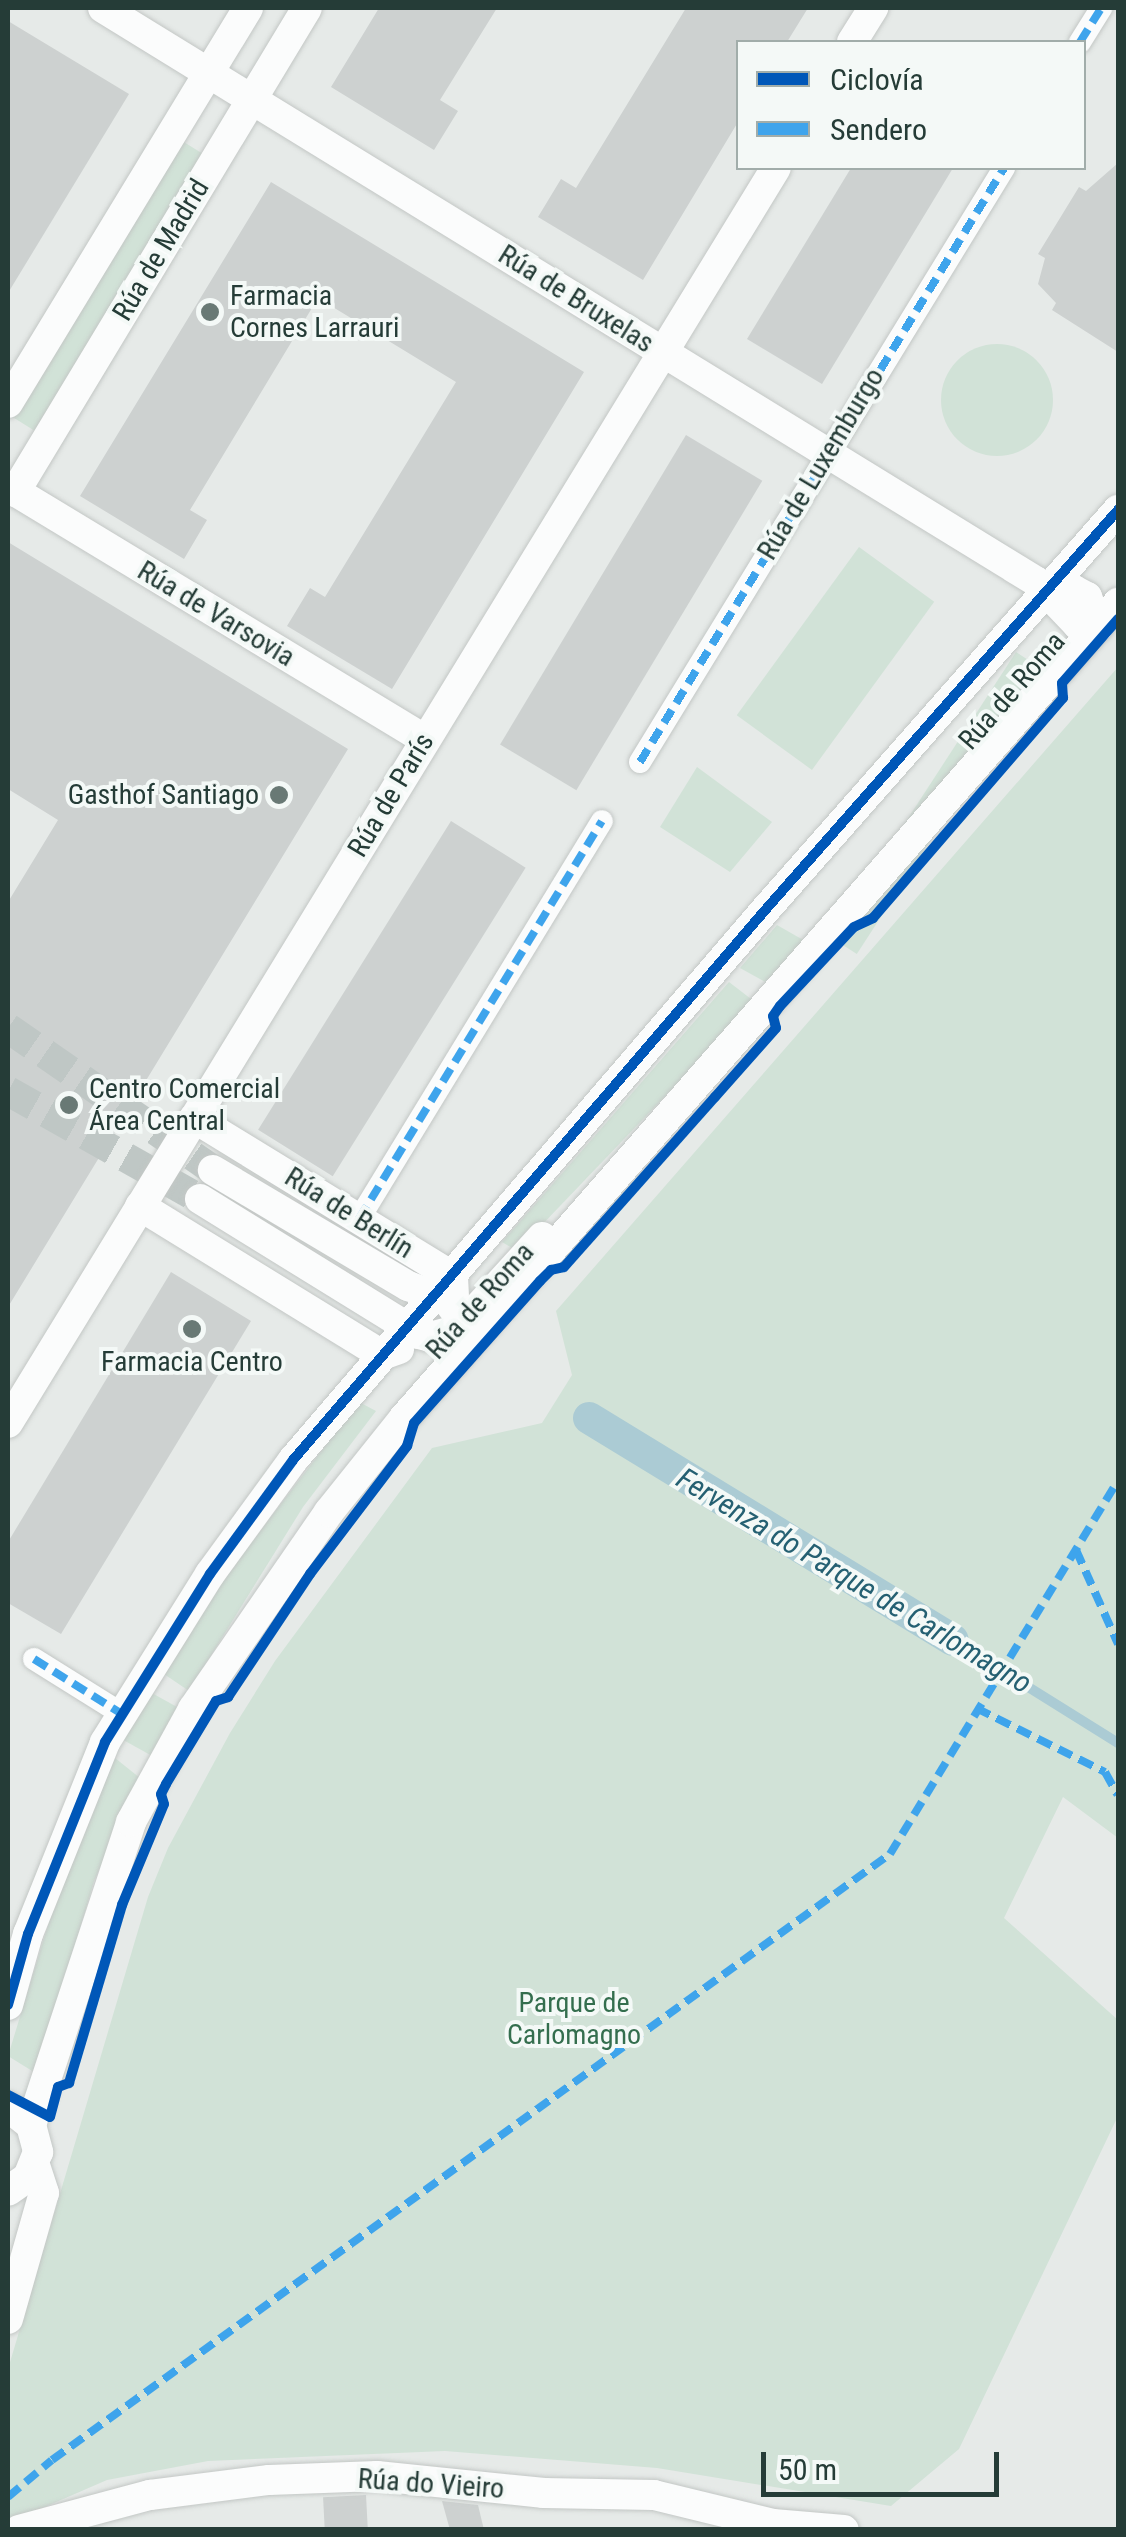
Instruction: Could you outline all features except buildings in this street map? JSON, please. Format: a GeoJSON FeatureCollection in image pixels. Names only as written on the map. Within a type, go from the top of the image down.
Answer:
{"type":"FeatureCollection","features":[{"type":"Feature","properties":{"kind":"street","name":"Rúa de Bruxelas"},"geometry":{"type":"LineString","coordinates":[[103,8],[1048,590]]}},
{"type":"Feature","properties":{"kind":"street","name":"Rúa de Madrid"},"geometry":{"type":"LineString","coordinates":[[8,403],[248,8]]}},
{"type":"Feature","properties":{"kind":"street","name":"Rúa de Madrid"},"geometry":{"type":"LineString","coordinates":[[11,490],[308,8]]}},
{"type":"Feature","properties":{"kind":"street"},"geometry":{"type":"LineString","coordinates":[[853,40],[873,8]]}},
{"type":"Feature","properties":{"kind":"street"},"geometry":{"type":"LineString","coordinates":[[1081,40],[1101,8]]}},
{"type":"Feature","properties":{"kind":"street","name":"Rúa de París"},"geometry":{"type":"LineString","coordinates":[[8,1422],[775,170]]}},
{"type":"Feature","properties":{"kind":"street","name":"Rúa de Luxemburgo"},"geometry":{"type":"LineString","coordinates":[[640,762],[1003,170]]}},
{"type":"Feature","properties":{"kind":"street","name":"Rúa de Varsovia"},"geometry":{"type":"LineString","coordinates":[[11,490],[425,740]]}},
{"type":"Feature","properties":{"kind":"street","name":"Rúa de Roma"},"geometry":{"type":"LineString","coordinates":[[308,1542],[325,1496],[440,1312],[755,921],[1118,510]]}},
{"type":"Feature","properties":{"kind":"street","name":"Rúa de Roma"},"geometry":{"type":"LineString","coordinates":[[1048,590],[1066,616],[1078,625],[1098,627]]}},
{"type":"Feature","properties":{"kind":"street","name":"Rúa de Roma"},"geometry":{"type":"LineString","coordinates":[[8,2320],[44,2193],[35,2165],[37,2138],[19,2116],[131,1822],[193,1709],[308,1542],[404,1418],[1118,603]]}},
{"type":"Feature","properties":{"kind":"street"},"geometry":{"type":"LineString","coordinates":[[359,1219],[602,821]]}},
{"type":"Feature","properties":{"kind":"street","name":"Rúa de Berlín"},"geometry":{"type":"LineString","coordinates":[[194,1118],[359,1219],[440,1312]]}},
{"type":"Feature","properties":{"kind":"street","name":"Rúa de Roma"},"geometry":{"type":"LineString","coordinates":[[8,2005],[28,1934],[105,1742],[221,1560],[293,1460],[382,1355],[649,1142]]}},
{"type":"Feature","properties":{"kind":"street","name":"Rúa de Berlín"},"geometry":{"type":"LineString","coordinates":[[206,1184],[408,1286],[440,1312],[206,1184]]}},
{"type":"Feature","properties":{"kind":"street"},"geometry":{"type":"LineString","coordinates":[[140,1206],[382,1355]]}},
{"type":"Feature","properties":{"kind":"street"},"geometry":{"type":"LineString","coordinates":[[34,1660],[122,1714]]}},
{"type":"Feature","properties":{"kind":"street"},"geometry":{"type":"LineString","coordinates":[[32,2238],[24,2212],[8,2193],[28,2177],[35,2165]]}},
{"type":"Feature","properties":{"kind":"street","name":"Rúa do Vieiro"},"geometry":{"type":"LineString","coordinates":[[19,2530],[150,2495],[269,2480],[377,2476],[544,2493],[654,2495],[774,2524],[844,2530]]}},
{"type":"Feature","properties":{"kind":"green space"},"geometry":{"type":"Polygon","coordinates":[[[179,139],[210,158],[38,433],[8,413],[179,139]]]}},
{"type":"Feature","properties":{"kind":"green space"},"geometry":{"type":"Polygon","coordinates":[[[997,344],[1019,348],[1037,360],[1049,378],[1053,400],[1049,422],[1037,440],[1019,452],[997,456],[975,452],[957,440],[945,422],[941,400],[945,378],[957,360],[975,348],[997,344]]]}},
{"type":"Feature","properties":{"kind":"green space"},"geometry":{"type":"Polygon","coordinates":[[[859,547],[934,602],[812,770],[737,715],[859,547]]]}},
{"type":"Feature","properties":{"kind":"green space"},"geometry":{"type":"Polygon","coordinates":[[[1016,652],[1042,669],[857,954],[831,937],[1016,652]]]}},
{"type":"Feature","properties":{"kind":"green space","name":"Parque de Carlomagno"},"geometry":{"type":"Polygon","coordinates":[[[1118,667],[1118,1838],[1063,1797],[1004,1918],[1118,2020],[1118,2116],[959,2449],[891,2506],[657,2468],[445,2451],[208,2461],[107,2480],[8,2523],[8,2369],[148,1897],[168,1848],[230,1733],[275,1661],[432,1448],[542,1423],[572,1375],[556,1311],[1118,667]]]}},
{"type":"Feature","properties":{"kind":"green space"},"geometry":{"type":"Polygon","coordinates":[[[697,767],[772,822],[730,872],[660,827],[697,767]]]}},
{"type":"Feature","properties":{"kind":"green space"},"geometry":{"type":"Polygon","coordinates":[[[777,925],[805,941],[767,983],[740,968],[777,925]]]}},
{"type":"Feature","properties":{"kind":"green space"},"geometry":{"type":"Polygon","coordinates":[[[729,982],[755,1002],[517,1251],[502,1242],[729,982]]]}},
{"type":"Feature","properties":{"kind":"green space"},"geometry":{"type":"Polygon","coordinates":[[[359,1402],[376,1411],[303,1507],[189,1691],[164,1674],[231,1569],[359,1402]]]}},
{"type":"Feature","properties":{"kind":"green space"},"geometry":{"type":"Polygon","coordinates":[[[150,1692],[179,1708],[152,1756],[123,1740],[150,1692]]]}},
{"type":"Feature","properties":{"kind":"green space"},"geometry":{"type":"Polygon","coordinates":[[[115,1758],[140,1778],[94,1881],[37,2074],[8,2056],[64,1873],[115,1758]]]}},
{"type":"Feature","properties":{"kind":"waterway","name":"Fervenza do Parque de Carlomagno"},"geometry":{"type":"LineString","coordinates":[[589,1418],[953,1640]]}},
{"type":"Feature","properties":{"kind":"waterway","name":"Fervenza do Parque de Carlomagno"},"geometry":{"type":"LineString","coordinates":[[953,1640],[1118,1743]]}},
{"type":"Feature","properties":{"kind":"tunnel"},"geometry":{"type":"LineString","coordinates":[[8,1028],[213,1170]]}},
{"type":"Feature","properties":{"kind":"tunnel"},"geometry":{"type":"LineString","coordinates":[[8,1091],[200,1199]]}},
{"type":"Feature","properties":{"kind":"marked path"},"geometry":{"type":"LineString","coordinates":[[1081,40],[1101,8]]}},
{"type":"Feature","properties":{"kind":"marked path"},"geometry":{"type":"LineString","coordinates":[[640,762],[1003,170]]}},
{"type":"Feature","properties":{"kind":"marked path"},"geometry":{"type":"LineString","coordinates":[[359,1219],[602,821]]}},
{"type":"Feature","properties":{"kind":"marked path"},"geometry":{"type":"LineString","coordinates":[[8,2497],[52,2460],[890,1854],[1118,1481]]}},
{"type":"Feature","properties":{"kind":"marked path"},"geometry":{"type":"LineString","coordinates":[[1076,1550],[1118,1644]]}},
{"type":"Feature","properties":{"kind":"marked path"},"geometry":{"type":"LineString","coordinates":[[34,1659],[122,1714]]}},
{"type":"Feature","properties":{"kind":"marked path"},"geometry":{"type":"LineString","coordinates":[[976,1708],[1105,1772],[1118,1795]]}},
{"type":"Feature","properties":{"kind":"cycle path"},"geometry":{"type":"LineString","coordinates":[[8,2005],[28,1934],[105,1742],[210,1574],[293,1460],[767,908],[1118,510]]}},
{"type":"Feature","properties":{"kind":"cycle path"},"geometry":{"type":"LineString","coordinates":[[8,2095],[50,2117],[58,2087],[69,2083],[122,1905],[164,1804],[161,1794],[166,1784],[216,1701],[228,1697],[310,1574],[407,1446],[414,1423],[540,1281],[551,1270],[564,1267],[776,1028],[773,1016],[780,1006],[854,927],[873,918],[1063,698],[1062,683],[1118,619]]}},
{"type":"Feature","properties":{"kind":"place","name":"Farmacia Cornes Larrauri"},"geometry":{"type":"Point","coordinates":[210,312]}},
{"type":"Feature","properties":{"kind":"place","name":"Gasthof Santiago"},"geometry":{"type":"Point","coordinates":[279,795]}},
{"type":"Feature","properties":{"kind":"place","name":"Centro Comercial Área Central"},"geometry":{"type":"Point","coordinates":[69,1105]}},
{"type":"Feature","properties":{"kind":"place","name":"Farmacia Centro"},"geometry":{"type":"Point","coordinates":[192,1329]}}]}
